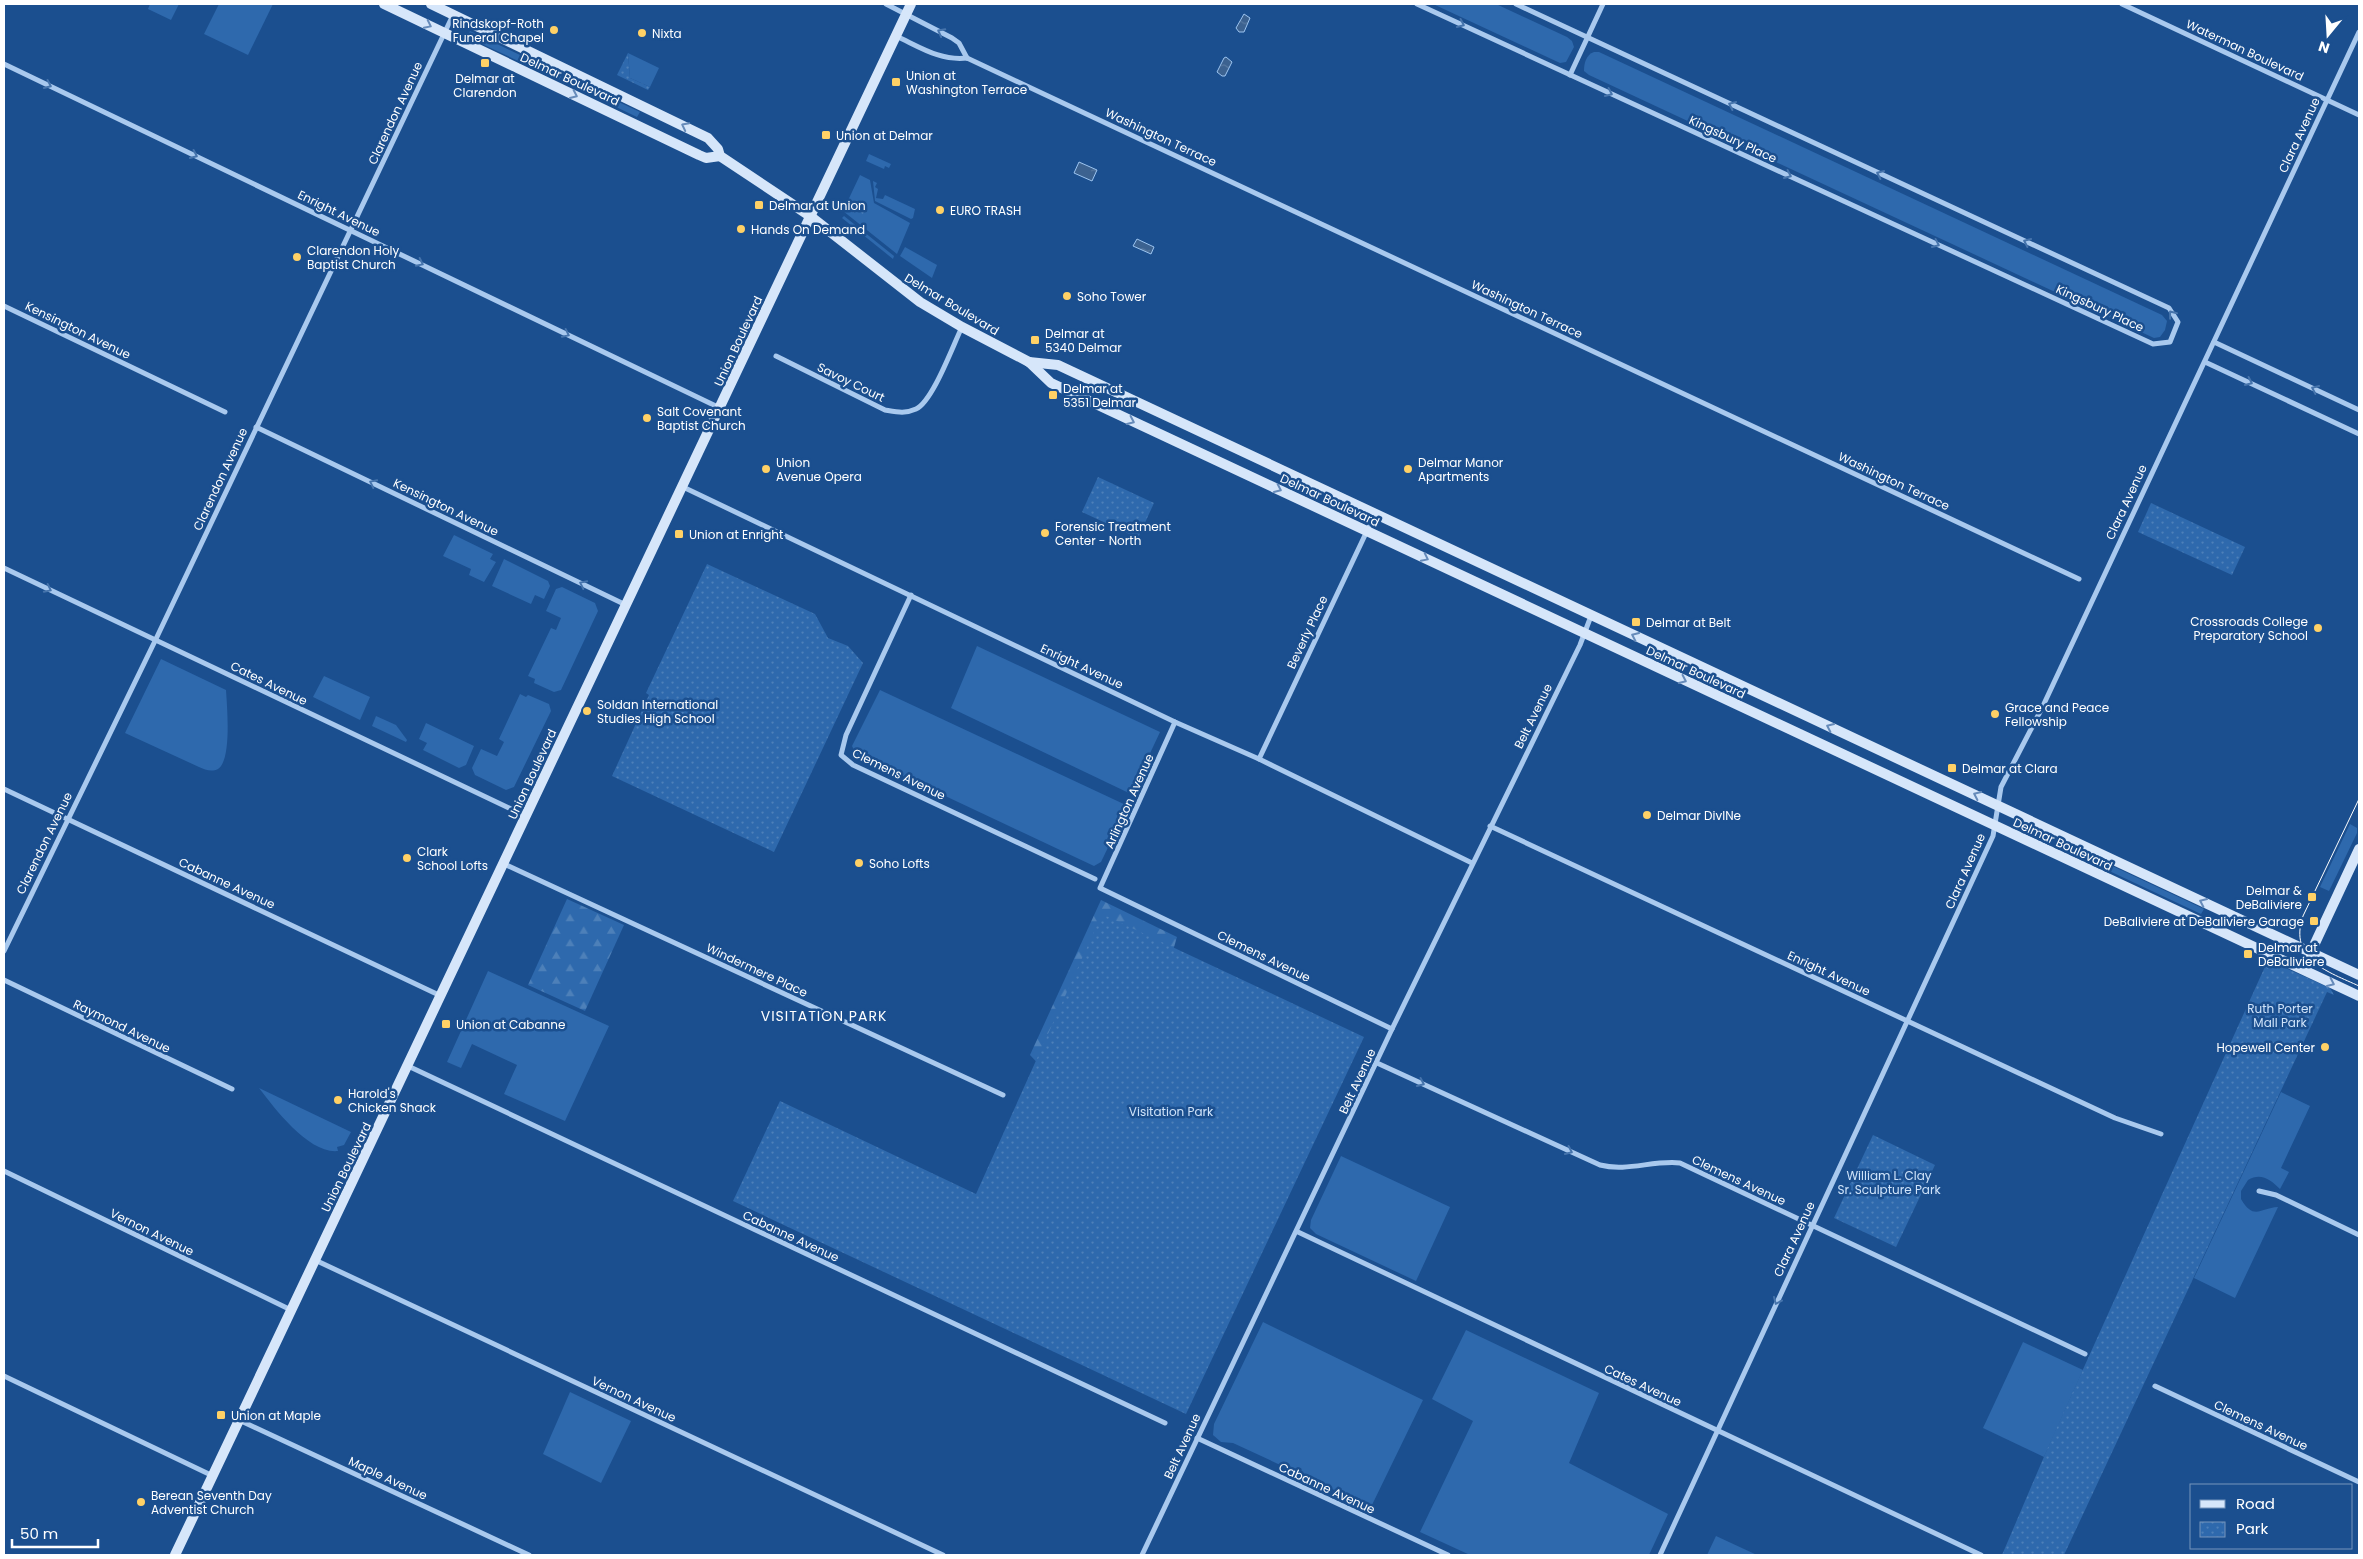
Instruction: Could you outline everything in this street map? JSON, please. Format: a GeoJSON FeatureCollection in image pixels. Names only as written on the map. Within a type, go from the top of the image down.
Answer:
{"type":"FeatureCollection","features":[{"type":"Feature","properties":{"kind":"main road","name":"Delmar Boulevard"},"geometry":{"type":"LineString","coordinates":[[384,4],[699,155],[706,158],[720,156]]}},
{"type":"Feature","properties":{"kind":"main road","name":"Delmar Boulevard"},"geometry":{"type":"LineString","coordinates":[[431,4],[708,138],[718,149],[720,156],[810,216],[895,284],[962,327],[1029,362],[1050,383],[2359,996]]}},
{"type":"Feature","properties":{"kind":"main road","name":"Union Boulevard"},"geometry":{"type":"LineString","coordinates":[[175,1555],[911,4]]}},
{"type":"Feature","properties":{"kind":"main road","name":"Delmar Boulevard"},"geometry":{"type":"LineString","coordinates":[[1029,362],[1058,365],[2359,975]]}},
{"type":"Feature","properties":{"kind":"main road"},"geometry":{"type":"LineString","coordinates":[[2078,864],[2087,847]]}},
{"type":"Feature","properties":{"kind":"main road"},"geometry":{"type":"LineString","coordinates":[[2303,970],[2359,849]]}},
{"type":"Feature","properties":{"kind":"street"},"geometry":{"type":"LineString","coordinates":[[886,4],[952,38],[959,43],[967,58],[950,59],[940,57],[896,36]]}},
{"type":"Feature","properties":{"kind":"street","name":"Kingsbury Place"},"geometry":{"type":"LineString","coordinates":[[1417,4],[2153,344],[2170,342],[2178,322],[2169,308],[1516,4]]}},
{"type":"Feature","properties":{"kind":"street"},"geometry":{"type":"LineString","coordinates":[[1570,75],[1603,4]]}},
{"type":"Feature","properties":{"kind":"street","name":"Waterman Boulevard"},"geometry":{"type":"LineString","coordinates":[[2122,4],[2359,115]]}},
{"type":"Feature","properties":{"kind":"street","name":"Clarendon Avenue"},"geometry":{"type":"LineString","coordinates":[[4,951],[155,641],[453,14]]}},
{"type":"Feature","properties":{"kind":"street","name":"Clara Avenue"},"geometry":{"type":"LineString","coordinates":[[1660,1555],[1811,1225],[1993,836],[2001,787],[2042,708],[2359,32]]}},
{"type":"Feature","properties":{"kind":"street","name":"Washington Terrace"},"geometry":{"type":"LineString","coordinates":[[967,58],[2079,579]]}},
{"type":"Feature","properties":{"kind":"street","name":"Enright Avenue"},"geometry":{"type":"LineString","coordinates":[[4,64],[720,408]]}},
{"type":"Feature","properties":{"kind":"street","name":"Kensington Avenue"},"geometry":{"type":"LineString","coordinates":[[4,306],[225,412]]}},
{"type":"Feature","properties":{"kind":"street","name":"Savoy Court"},"geometry":{"type":"LineString","coordinates":[[776,356],[885,410],[901,413],[918,408],[929,396],[962,327]]}},
{"type":"Feature","properties":{"kind":"street"},"geometry":{"type":"LineString","coordinates":[[2214,342],[2359,410]]}},
{"type":"Feature","properties":{"kind":"street"},"geometry":{"type":"LineString","coordinates":[[2204,362],[2359,434]]}},
{"type":"Feature","properties":{"kind":"street","name":"Kensington Avenue"},"geometry":{"type":"LineString","coordinates":[[256,427],[626,605]]}},
{"type":"Feature","properties":{"kind":"street","name":"Enright Avenue"},"geometry":{"type":"LineString","coordinates":[[682,487],[1176,722],[1259,759],[1472,863]]}},
{"type":"Feature","properties":{"kind":"street","name":"Beverly Place"},"geometry":{"type":"LineString","coordinates":[[1259,759],[1375,514]]}},
{"type":"Feature","properties":{"kind":"street","name":"Cates Avenue"},"geometry":{"type":"LineString","coordinates":[[4,568],[526,816]]}},
{"type":"Feature","properties":{"kind":"street","name":"Clemens Avenue"},"geometry":{"type":"LineString","coordinates":[[911,596],[846,735],[841,755],[853,765],[1095,878]]}},
{"type":"Feature","properties":{"kind":"street","name":"Belt Avenue"},"geometry":{"type":"LineString","coordinates":[[1142,1555],[1591,616]]}},
{"type":"Feature","properties":{"kind":"street","name":"Arlington Avenue"},"geometry":{"type":"LineString","coordinates":[[1100,888],[1176,722]]}},
{"type":"Feature","properties":{"kind":"street","name":"Cabanne Avenue"},"geometry":{"type":"LineString","coordinates":[[4,789],[441,996]]}},
{"type":"Feature","properties":{"kind":"street","name":"Enright Avenue"},"geometry":{"type":"LineString","coordinates":[[1490,826],[2115,1118],[2161,1134]]}},
{"type":"Feature","properties":{"kind":"street","name":"Windermere Place"},"geometry":{"type":"LineString","coordinates":[[504,864],[1003,1095]]}},
{"type":"Feature","properties":{"kind":"street","name":"Clemens Avenue"},"geometry":{"type":"LineString","coordinates":[[1100,888],[1392,1030]]}},
{"type":"Feature","properties":{"kind":"street","name":"Raymond Avenue"},"geometry":{"type":"LineString","coordinates":[[4,980],[232,1089]]}},
{"type":"Feature","properties":{"kind":"street","name":"Clemens Avenue"},"geometry":{"type":"LineString","coordinates":[[1376,1063],[1600,1165],[1615,1169],[1664,1161],[1680,1163],[2085,1354]]}},
{"type":"Feature","properties":{"kind":"street","name":"Cabanne Avenue"},"geometry":{"type":"LineString","coordinates":[[408,1066],[1165,1423]]}},
{"type":"Feature","properties":{"kind":"street","name":"Vernon Avenue"},"geometry":{"type":"LineString","coordinates":[[4,1171],[291,1310]]}},
{"type":"Feature","properties":{"kind":"street"},"geometry":{"type":"LineString","coordinates":[[2259,1191],[2276,1195],[2359,1234]]}},
{"type":"Feature","properties":{"kind":"street","name":"Cates Avenue"},"geometry":{"type":"LineString","coordinates":[[1298,1232],[1981,1555]]}},
{"type":"Feature","properties":{"kind":"street","name":"Vernon Avenue"},"geometry":{"type":"LineString","coordinates":[[316,1260],[943,1555]]}},
{"type":"Feature","properties":{"kind":"street"},"geometry":{"type":"LineString","coordinates":[[4,1376],[213,1476]]}},
{"type":"Feature","properties":{"kind":"street","name":"Clemens Avenue"},"geometry":{"type":"LineString","coordinates":[[2155,1386],[2359,1482]]}},
{"type":"Feature","properties":{"kind":"street","name":"Maple Avenue"},"geometry":{"type":"LineString","coordinates":[[240,1420],[529,1555]]}},
{"type":"Feature","properties":{"kind":"street","name":"Cabanne Avenue"},"geometry":{"type":"LineString","coordinates":[[1197,1438],[1448,1555]]}},
{"type":"Feature","properties":{"kind":"green space"},"geometry":{"type":"Polygon","coordinates":[[[150,4],[179,4],[171,20],[148,9],[150,4]]]}},
{"type":"Feature","properties":{"kind":"green space"},"geometry":{"type":"Polygon","coordinates":[[[219,4],[273,4],[248,55],[204,34],[219,4]]]}},
{"type":"Feature","properties":{"kind":"green space"},"geometry":{"type":"Polygon","coordinates":[[[1433,4],[1496,4],[1567,37],[1572,41],[1574,47],[1566,62],[1560,63],[1433,4]]]}},
{"type":"Feature","properties":{"kind":"green space"},"geometry":{"type":"Polygon","coordinates":[[[470,31],[562,75],[559,80],[467,37],[470,31]]]}},
{"type":"Feature","properties":{"kind":"green space"},"geometry":{"type":"Polygon","coordinates":[[[1594,52],[1599,52],[2162,315],[2167,321],[2165,330],[2160,337],[2154,338],[1589,75],[1584,71],[1584,65],[1587,57],[1594,52]]]}},
{"type":"Feature","properties":{"kind":"green space"},"geometry":{"type":"Polygon","coordinates":[[[628,53],[659,68],[650,87],[630,78],[628,53]]]}},
{"type":"Feature","properties":{"kind":"green space"},"geometry":{"type":"Polygon","coordinates":[[[628,53],[630,78],[650,87],[648,90],[617,75],[628,53]]]}},
{"type":"Feature","properties":{"kind":"green space"},"geometry":{"type":"Polygon","coordinates":[[[593,90],[640,112],[637,117],[591,95],[593,90]]]}},
{"type":"Feature","properties":{"kind":"green space"},"geometry":{"type":"Polygon","coordinates":[[[869,154],[891,164],[889,168],[885,166],[884,169],[866,161],[869,154]]]}},
{"type":"Feature","properties":{"kind":"green space"},"geometry":{"type":"Polygon","coordinates":[[[860,175],[870,180],[874,203],[910,223],[897,254],[843,211],[860,175]]]}},
{"type":"Feature","properties":{"kind":"green space"},"geometry":{"type":"Polygon","coordinates":[[[873,181],[877,183],[875,187],[878,189],[876,198],[883,199],[885,195],[915,209],[913,218],[911,219],[875,201],[873,181]]]}},
{"type":"Feature","properties":{"kind":"green space"},"geometry":{"type":"Polygon","coordinates":[[[856,199],[862,199],[867,204],[865,213],[856,215],[851,210],[851,204],[856,199]]]}},
{"type":"Feature","properties":{"kind":"green space"},"geometry":{"type":"Polygon","coordinates":[[[844,216],[894,256],[893,259],[842,218],[844,216]]]}},
{"type":"Feature","properties":{"kind":"green space"},"geometry":{"type":"Polygon","coordinates":[[[905,247],[937,265],[932,278],[900,256],[905,247]]]}},
{"type":"Feature","properties":{"kind":"green space"},"geometry":{"type":"Polygon","coordinates":[[[1098,477],[1154,503],[1138,538],[1082,512],[1098,477]]]}},
{"type":"Feature","properties":{"kind":"green space"},"geometry":{"type":"Polygon","coordinates":[[[2151,503],[2245,547],[2232,575],[2138,532],[2151,503]]]}},
{"type":"Feature","properties":{"kind":"green space"},"geometry":{"type":"Polygon","coordinates":[[[454,535],[493,554],[490,559],[496,562],[484,582],[469,575],[471,569],[443,556],[454,535]]]}},
{"type":"Feature","properties":{"kind":"green space"},"geometry":{"type":"Polygon","coordinates":[[[504,559],[548,581],[550,586],[544,599],[535,595],[531,604],[492,586],[504,559]]]}},
{"type":"Feature","properties":{"kind":"green space"},"geometry":{"type":"Polygon","coordinates":[[[707,564],[815,614],[828,638],[848,646],[863,663],[774,852],[612,776],[649,695],[646,693],[707,564]]]}},
{"type":"Feature","properties":{"kind":"green space"},"geometry":{"type":"Polygon","coordinates":[[[562,587],[595,603],[598,611],[561,690],[554,692],[534,683],[535,679],[528,676],[551,628],[556,630],[561,618],[546,611],[556,589],[562,587]]]}},
{"type":"Feature","properties":{"kind":"green space"},"geometry":{"type":"Polygon","coordinates":[[[977,646],[1160,732],[1131,794],[951,708],[977,646]]]}},
{"type":"Feature","properties":{"kind":"green space"},"geometry":{"type":"Polygon","coordinates":[[[161,659],[226,690],[227,744],[222,764],[218,769],[204,769],[125,733],[161,659]]]}},
{"type":"Feature","properties":{"kind":"green space"},"geometry":{"type":"Polygon","coordinates":[[[324,676],[370,697],[360,720],[313,697],[324,676]]]}},
{"type":"Feature","properties":{"kind":"green space"},"geometry":{"type":"Polygon","coordinates":[[[880,690],[1128,806],[1101,862],[1094,866],[856,754],[852,746],[880,690]]]}},
{"type":"Feature","properties":{"kind":"green space"},"geometry":{"type":"Polygon","coordinates":[[[520,694],[526,697],[528,695],[549,704],[551,711],[514,787],[506,790],[475,775],[472,768],[481,749],[497,756],[504,742],[499,739],[520,694]]]}},
{"type":"Feature","properties":{"kind":"green space"},"geometry":{"type":"Polygon","coordinates":[[[376,716],[396,725],[407,740],[406,742],[372,726],[376,716]]]}},
{"type":"Feature","properties":{"kind":"green space"},"geometry":{"type":"Polygon","coordinates":[[[426,723],[474,746],[466,765],[459,768],[423,750],[427,743],[419,739],[426,723]]]}},
{"type":"Feature","properties":{"kind":"green space"},"geometry":{"type":"Polygon","coordinates":[[[2350,824],[2357,828],[2357,833],[2329,891],[2320,887],[2350,824]]]}},
{"type":"Feature","properties":{"kind":"green space"},"geometry":{"type":"Polygon","coordinates":[[[2091,856],[2204,909],[2201,914],[2088,861],[2091,856]]]}},
{"type":"Feature","properties":{"kind":"green space"},"geometry":{"type":"Polygon","coordinates":[[[567,899],[624,925],[585,1011],[528,985],[567,899]]]}},
{"type":"Feature","properties":{"kind":"green space"},"geometry":{"type":"Polygon","coordinates":[[[1101,900],[1177,937],[1172,954],[1058,1085],[1030,1055],[1101,900]]]}},
{"type":"Feature","properties":{"kind":"green space","name":"Visitation Park"},"geometry":{"type":"Polygon","coordinates":[[[1102,914],[1364,1037],[1186,1414],[733,1201],[780,1101],[976,1194],[1102,914]]]}},
{"type":"Feature","properties":{"kind":"green space","name":"Ruth Porter Mall Park"},"geometry":{"type":"Polygon","coordinates":[[[2268,960],[2330,988],[2334,995],[2327,992],[2064,1555],[2002,1555],[2052,1438],[2268,960]]]}},
{"type":"Feature","properties":{"kind":"green space"},"geometry":{"type":"Polygon","coordinates":[[[488,971],[609,1026],[565,1121],[504,1094],[517,1065],[472,1044],[461,1068],[447,1062],[488,971]]]}},
{"type":"Feature","properties":{"kind":"green space"},"geometry":{"type":"Polygon","coordinates":[[[259,1088],[351,1132],[344,1145],[337,1147],[338,1151],[327,1150],[304,1138],[283,1118],[259,1088]]]}},
{"type":"Feature","properties":{"kind":"green space"},"geometry":{"type":"Polygon","coordinates":[[[2281,1092],[2310,1106],[2281,1168],[2289,1172],[2280,1189],[2266,1178],[2257,1177],[2248,1180],[2241,1191],[2241,1199],[2250,1210],[2258,1212],[2278,1207],[2235,1298],[2194,1278],[2281,1092]]]}},
{"type":"Feature","properties":{"kind":"green space","name":"William L. Clay Sr. Sculpture Park"},"geometry":{"type":"Polygon","coordinates":[[[1873,1135],[1935,1165],[1896,1247],[1834,1218],[1873,1135]]]}},
{"type":"Feature","properties":{"kind":"green space"},"geometry":{"type":"Polygon","coordinates":[[[1341,1156],[1450,1207],[1416,1281],[1316,1234],[1310,1228],[1311,1220],[1341,1156]]]}},
{"type":"Feature","properties":{"kind":"green space"},"geometry":{"type":"Polygon","coordinates":[[[1263,1322],[1423,1400],[1371,1507],[1233,1443],[1221,1442],[1213,1435],[1214,1424],[1263,1322]]]}},
{"type":"Feature","properties":{"kind":"green space"},"geometry":{"type":"Polygon","coordinates":[[[1466,1330],[1599,1393],[1569,1463],[1668,1514],[1649,1555],[1470,1555],[1420,1532],[1473,1421],[1432,1399],[1466,1330]]]}},
{"type":"Feature","properties":{"kind":"green space"},"geometry":{"type":"Polygon","coordinates":[[[2023,1342],[2083,1370],[2044,1457],[1983,1428],[2023,1342]]]}},
{"type":"Feature","properties":{"kind":"green space"},"geometry":{"type":"Polygon","coordinates":[[[570,1392],[631,1421],[601,1483],[543,1454],[570,1392]]]}},
{"type":"Feature","properties":{"kind":"green space"},"geometry":{"type":"Polygon","coordinates":[[[1716,1536],[1757,1555],[1707,1555],[1716,1536]]]}},
{"type":"Feature","properties":{"kind":"water"},"geometry":{"type":"Polygon","coordinates":[[[1244,14],[1250,18],[1244,32],[1239,32],[1236,28],[1244,14]]]}},
{"type":"Feature","properties":{"kind":"water"},"geometry":{"type":"Polygon","coordinates":[[[1226,57],[1232,62],[1225,76],[1222,76],[1217,72],[1226,57]]]}},
{"type":"Feature","properties":{"kind":"water"},"geometry":{"type":"Polygon","coordinates":[[[1079,162],[1097,170],[1092,181],[1074,173],[1079,162]]]}},
{"type":"Feature","properties":{"kind":"water"},"geometry":{"type":"Polygon","coordinates":[[[1137,239],[1154,247],[1151,254],[1133,246],[1137,239]]]}},
{"type":"Feature","properties":{"kind":"tram line"},"geometry":{"type":"LineString","coordinates":[[2359,799],[2303,916],[2300,931],[2301,944],[2306,954],[2314,962],[2335,975],[2359,986]]}},
{"type":"Feature","properties":{"kind":"place","name":"Rindskopf-Roth Funeral Chapel"},"geometry":{"type":"Point","coordinates":[554,30]}},
{"type":"Feature","properties":{"kind":"place","name":"Nixta"},"geometry":{"type":"Point","coordinates":[642,33]}},
{"type":"Feature","properties":{"kind":"place","name":"Delmar at Clarendon"},"geometry":{"type":"Point","coordinates":[485,63]}},
{"type":"Feature","properties":{"kind":"place","name":"Union at Washington Terrace"},"geometry":{"type":"Point","coordinates":[896,82]}},
{"type":"Feature","properties":{"kind":"place","name":"Union at Delmar"},"geometry":{"type":"Point","coordinates":[826,135]}},
{"type":"Feature","properties":{"kind":"place","name":"Delmar at Union"},"geometry":{"type":"Point","coordinates":[759,205]}},
{"type":"Feature","properties":{"kind":"place","name":"EURO TRASH"},"geometry":{"type":"Point","coordinates":[940,210]}},
{"type":"Feature","properties":{"kind":"place","name":"Hands On Demand"},"geometry":{"type":"Point","coordinates":[741,229]}},
{"type":"Feature","properties":{"kind":"place","name":"Clarendon Holy Baptist Church"},"geometry":{"type":"Point","coordinates":[297,257]}},
{"type":"Feature","properties":{"kind":"place","name":"Soho Tower"},"geometry":{"type":"Point","coordinates":[1067,296]}},
{"type":"Feature","properties":{"kind":"place","name":"Delmar at 5340 Delmar"},"geometry":{"type":"Point","coordinates":[1035,340]}},
{"type":"Feature","properties":{"kind":"place","name":"Delmar at 5351 Delmar"},"geometry":{"type":"Point","coordinates":[1053,395]}},
{"type":"Feature","properties":{"kind":"place","name":"Salt Covenant Baptist Church"},"geometry":{"type":"Point","coordinates":[647,418]}},
{"type":"Feature","properties":{"kind":"place","name":"Union Avenue Opera"},"geometry":{"type":"Point","coordinates":[766,469]}},
{"type":"Feature","properties":{"kind":"place","name":"Delmar Manor Apartments"},"geometry":{"type":"Point","coordinates":[1408,469]}},
{"type":"Feature","properties":{"kind":"place","name":"Forensic Treatment Center - North"},"geometry":{"type":"Point","coordinates":[1045,533]}},
{"type":"Feature","properties":{"kind":"place","name":"Union at Enright"},"geometry":{"type":"Point","coordinates":[679,534]}},
{"type":"Feature","properties":{"kind":"place","name":"Delmar at Belt"},"geometry":{"type":"Point","coordinates":[1636,622]}},
{"type":"Feature","properties":{"kind":"place","name":"Crossroads College Preparatory School"},"geometry":{"type":"Point","coordinates":[2318,628]}},
{"type":"Feature","properties":{"kind":"place","name":"Soldan International Studies High School"},"geometry":{"type":"Point","coordinates":[587,711]}},
{"type":"Feature","properties":{"kind":"place","name":"Grace and Peace Fellowship"},"geometry":{"type":"Point","coordinates":[1995,714]}},
{"type":"Feature","properties":{"kind":"place","name":"Delmar at Clara"},"geometry":{"type":"Point","coordinates":[1952,768]}},
{"type":"Feature","properties":{"kind":"place","name":"Delmar DivINe"},"geometry":{"type":"Point","coordinates":[1647,815]}},
{"type":"Feature","properties":{"kind":"place","name":"Clark School Lofts"},"geometry":{"type":"Point","coordinates":[407,858]}},
{"type":"Feature","properties":{"kind":"place","name":"Soho Lofts"},"geometry":{"type":"Point","coordinates":[859,863]}},
{"type":"Feature","properties":{"kind":"place","name":"Delmar & DeBaliviere"},"geometry":{"type":"Point","coordinates":[2312,897]}},
{"type":"Feature","properties":{"kind":"place","name":"DeBaliviere at DeBaliviere Garage"},"geometry":{"type":"Point","coordinates":[2314,921]}},
{"type":"Feature","properties":{"kind":"place","name":"Delmar at DeBaliviere"},"geometry":{"type":"Point","coordinates":[2248,954]}},
{"type":"Feature","properties":{"kind":"place","name":"Union at Cabanne"},"geometry":{"type":"Point","coordinates":[446,1024]}},
{"type":"Feature","properties":{"kind":"place","name":"Hopewell Center"},"geometry":{"type":"Point","coordinates":[2325,1047]}},
{"type":"Feature","properties":{"kind":"place","name":"Harold's Chicken Shack"},"geometry":{"type":"Point","coordinates":[338,1100]}},
{"type":"Feature","properties":{"kind":"place","name":"Union at Maple"},"geometry":{"type":"Point","coordinates":[221,1415]}},
{"type":"Feature","properties":{"kind":"place","name":"Berean Seventh Day Adventist Church"},"geometry":{"type":"Point","coordinates":[141,1502]}},
{"type":"Feature","properties":{"kind":"district","name":"VISITATION PARK"},"geometry":{"type":"Point","coordinates":[824,1016]}}]}
